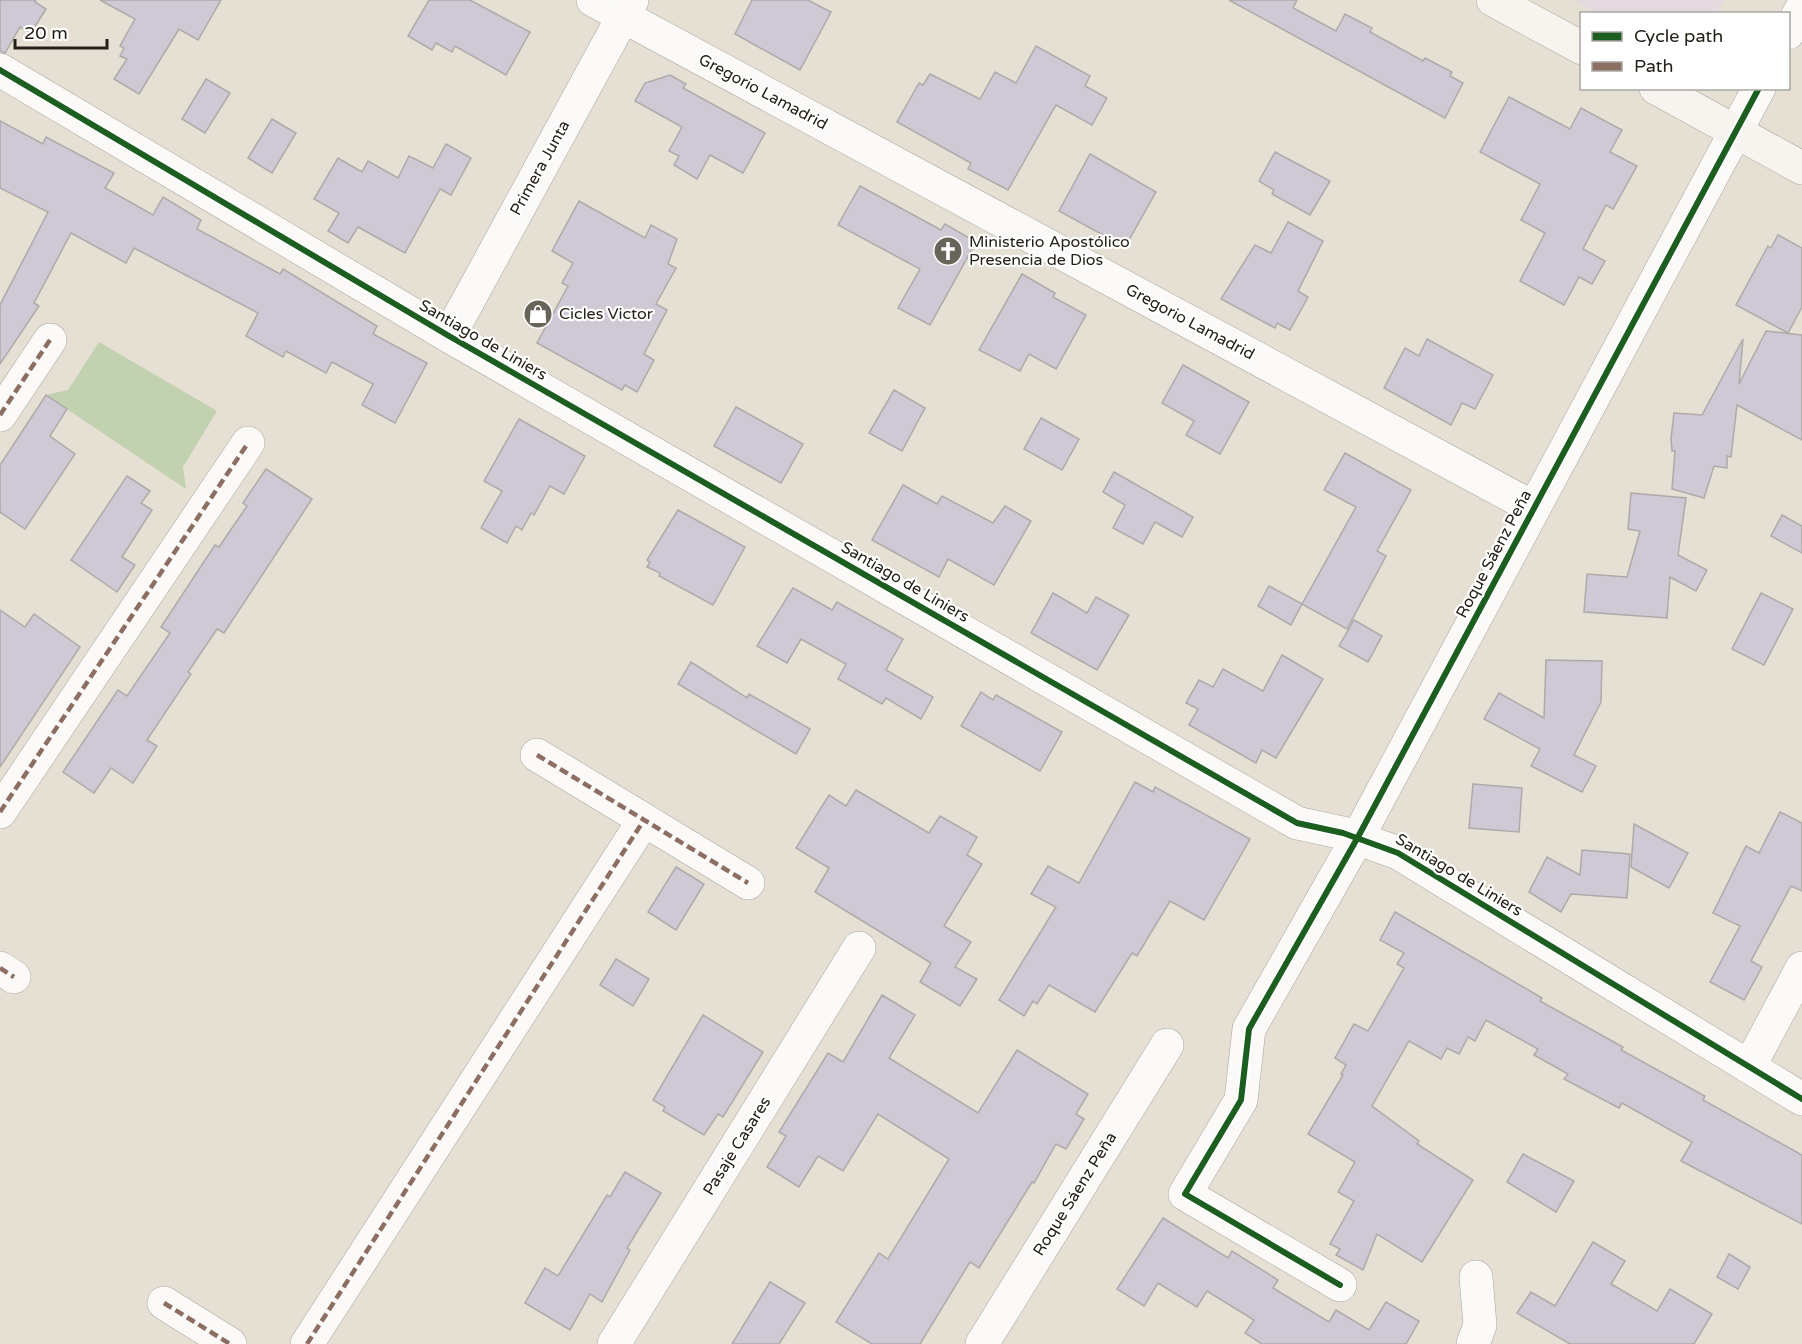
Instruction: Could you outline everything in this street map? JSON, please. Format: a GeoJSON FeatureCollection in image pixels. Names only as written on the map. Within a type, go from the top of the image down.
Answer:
{"type":"FeatureCollection","features":[{"type":"Feature","properties":{"kind":"street","name":"Gregorio Lamadrid"},"geometry":{"type":"LineString","coordinates":[[593,0],[628,8],[1534,508]]}},
{"type":"Feature","properties":{"kind":"street"},"geometry":{"type":"LineString","coordinates":[[1493,0],[1580,47]]}},
{"type":"Feature","properties":{"kind":"street","name":"Primera Junta"},"geometry":{"type":"LineString","coordinates":[[449,336],[628,8]]}},
{"type":"Feature","properties":{"kind":"street"},"geometry":{"type":"LineString","coordinates":[[1790,29],[1802,8]]}},
{"type":"Feature","properties":{"kind":"street","name":"Santiago de Liniers"},"geometry":{"type":"LineString","coordinates":[[0,70],[449,336],[1297,823],[1358,837],[1398,853],[1802,1099]]}},
{"type":"Feature","properties":{"kind":"street"},"geometry":{"type":"LineString","coordinates":[[1660,90],[1802,168]]}},
{"type":"Feature","properties":{"kind":"street","name":"Roque Sáenz Peña"},"geometry":{"type":"LineString","coordinates":[[1340,1285],[1185,1194],[1241,1100],[1249,1029],[1358,837],[1758,90]]}},
{"type":"Feature","properties":{"kind":"street"},"geometry":{"type":"LineString","coordinates":[[0,415],[50,340]]}},
{"type":"Feature","properties":{"kind":"street"},"geometry":{"type":"LineString","coordinates":[[0,812],[248,442]]}},
{"type":"Feature","properties":{"kind":"street"},"geometry":{"type":"LineString","coordinates":[[537,755],[748,884]]}},
{"type":"Feature","properties":{"kind":"street"},"geometry":{"type":"LineString","coordinates":[[307,1344],[644,820]]}},
{"type":"Feature","properties":{"kind":"street","name":"Pasaje Casares"},"geometry":{"type":"LineString","coordinates":[[614,1344],[859,948]]}},
{"type":"Feature","properties":{"kind":"street"},"geometry":{"type":"LineString","coordinates":[[1749,1067],[1802,968]]}},
{"type":"Feature","properties":{"kind":"street","name":"Roque Sáenz Peña"},"geometry":{"type":"LineString","coordinates":[[982,1344],[1167,1045]]}},
{"type":"Feature","properties":{"kind":"street"},"geometry":{"type":"LineString","coordinates":[[1473,1344],[1480,1324],[1476,1277]]}},
{"type":"Feature","properties":{"kind":"street"},"geometry":{"type":"LineString","coordinates":[[164,1303],[230,1344]]}},
{"type":"Feature","properties":{"kind":"shaded area"},"geometry":{"type":"Polygon","coordinates":[[[1573,0],[1724,0],[1718,12],[1594,12],[1573,0]]]}},
{"type":"Feature","properties":{"kind":"green space"},"geometry":{"type":"Polygon","coordinates":[[[99,342],[217,411],[183,467],[186,489],[46,395],[68,390],[99,342]]]}},
{"type":"Feature","properties":{"kind":"building"},"geometry":{"type":"Polygon","coordinates":[[[0,0],[36,0],[35,2],[46,9],[31,33],[20,27],[5,53],[0,51],[0,0]]]}},
{"type":"Feature","properties":{"kind":"building"},"geometry":{"type":"Polygon","coordinates":[[[100,0],[221,0],[198,40],[179,29],[139,94],[114,79],[127,59],[120,56],[124,48],[120,46],[135,19],[100,0]]]}},
{"type":"Feature","properties":{"kind":"building"},"geometry":{"type":"Polygon","coordinates":[[[429,0],[470,0],[530,32],[506,75],[455,46],[452,52],[436,43],[432,50],[408,36],[429,0]]]}},
{"type":"Feature","properties":{"kind":"building"},"geometry":{"type":"Polygon","coordinates":[[[752,0],[808,0],[831,12],[800,70],[735,34],[752,0]]]}},
{"type":"Feature","properties":{"kind":"building"},"geometry":{"type":"Polygon","coordinates":[[[1229,0],[1297,0],[1293,8],[1336,31],[1345,14],[1372,28],[1370,32],[1423,61],[1425,58],[1452,72],[1450,76],[1463,83],[1445,118],[1229,0]]]}},
{"type":"Feature","properties":{"kind":"building"},"geometry":{"type":"Polygon","coordinates":[[[1036,46],[1090,76],[1085,86],[1107,98],[1092,125],[1056,105],[1008,190],[968,169],[971,163],[897,122],[919,83],[923,85],[930,74],[980,99],[995,72],[1016,83],[1036,46]]]}},
{"type":"Feature","properties":{"kind":"building"},"geometry":{"type":"Polygon","coordinates":[[[670,75],[686,84],[683,88],[765,133],[743,173],[710,155],[697,179],[674,165],[679,156],[669,151],[682,127],[635,101],[645,83],[670,75]]]}},
{"type":"Feature","properties":{"kind":"building"},"geometry":{"type":"Polygon","coordinates":[[[206,79],[230,93],[205,133],[182,119],[206,79]]]}},
{"type":"Feature","properties":{"kind":"building"},"geometry":{"type":"Polygon","coordinates":[[[1509,97],[1570,129],[1581,108],[1622,130],[1610,152],[1637,166],[1613,209],[1606,205],[1583,249],[1605,261],[1592,284],[1579,277],[1564,305],[1520,281],[1545,233],[1521,220],[1540,184],[1480,152],[1509,97]]]}},
{"type":"Feature","properties":{"kind":"building"},"geometry":{"type":"Polygon","coordinates":[[[272,119],[296,133],[272,173],[248,158],[272,119]]]}},
{"type":"Feature","properties":{"kind":"building"},"geometry":{"type":"Polygon","coordinates":[[[0,121],[43,144],[46,137],[114,173],[105,188],[153,215],[163,197],[201,220],[197,229],[280,274],[283,269],[377,326],[373,334],[427,363],[395,423],[362,405],[373,384],[332,362],[326,373],[286,351],[283,357],[246,336],[258,313],[134,248],[126,263],[71,233],[34,303],[39,306],[0,364],[0,305],[48,212],[0,188],[0,121]]]}},
{"type":"Feature","properties":{"kind":"building"},"geometry":{"type":"Polygon","coordinates":[[[446,144],[471,158],[451,195],[440,189],[405,253],[358,227],[348,243],[328,231],[339,213],[314,199],[338,158],[362,172],[368,161],[398,178],[409,156],[433,168],[446,144]]]}},
{"type":"Feature","properties":{"kind":"building"},"geometry":{"type":"Polygon","coordinates":[[[1275,152],[1330,181],[1310,215],[1272,194],[1274,190],[1259,181],[1275,152]]]}},
{"type":"Feature","properties":{"kind":"building"},"geometry":{"type":"Polygon","coordinates":[[[1090,154],[1156,192],[1125,247],[1059,211],[1090,154]]]}},
{"type":"Feature","properties":{"kind":"building"},"geometry":{"type":"Polygon","coordinates":[[[860,186],[941,230],[945,224],[976,242],[930,325],[898,308],[920,269],[838,225],[860,186]]]}},
{"type":"Feature","properties":{"kind":"building"},"geometry":{"type":"Polygon","coordinates":[[[579,201],[645,238],[651,225],[677,239],[668,264],[676,268],[656,304],[667,310],[644,354],[654,360],[637,392],[625,385],[622,390],[537,343],[568,286],[562,283],[573,263],[552,251],[579,201]]]}},
{"type":"Feature","properties":{"kind":"building"},"geometry":{"type":"Polygon","coordinates":[[[1288,222],[1323,241],[1298,291],[1308,297],[1290,330],[1277,323],[1275,328],[1221,299],[1255,245],[1271,253],[1288,222]]]}},
{"type":"Feature","properties":{"kind":"building"},"geometry":{"type":"Polygon","coordinates":[[[1778,235],[1802,248],[1802,307],[1788,333],[1736,305],[1768,246],[1771,248],[1778,235]]]}},
{"type":"Feature","properties":{"kind":"building"},"geometry":{"type":"Polygon","coordinates":[[[1022,274],[1055,293],[1053,297],[1086,315],[1056,369],[1029,354],[1020,371],[979,350],[1022,274]]]}},
{"type":"Feature","properties":{"kind":"building"},"geometry":{"type":"Polygon","coordinates":[[[1766,331],[1802,335],[1802,440],[1737,405],[1731,457],[1727,456],[1727,468],[1714,466],[1704,498],[1672,489],[1675,451],[1672,451],[1671,439],[1674,413],[1702,415],[1743,339],[1739,384],[1766,331]]]}},
{"type":"Feature","properties":{"kind":"building"},"geometry":{"type":"Polygon","coordinates":[[[1427,339],[1493,375],[1475,409],[1462,403],[1451,425],[1384,388],[1405,348],[1419,356],[1427,339]]]}},
{"type":"Feature","properties":{"kind":"building"},"geometry":{"type":"Polygon","coordinates":[[[1183,365],[1249,402],[1220,454],[1186,435],[1194,421],[1162,403],[1183,365]]]}},
{"type":"Feature","properties":{"kind":"building"},"geometry":{"type":"Polygon","coordinates":[[[894,390],[925,408],[902,451],[869,433],[894,390]]]}},
{"type":"Feature","properties":{"kind":"building"},"geometry":{"type":"Polygon","coordinates":[[[46,395],[67,409],[50,436],[75,454],[25,529],[0,512],[0,465],[46,395]]]}},
{"type":"Feature","properties":{"kind":"building"},"geometry":{"type":"Polygon","coordinates":[[[736,407],[803,444],[781,483],[714,446],[736,407]]]}},
{"type":"Feature","properties":{"kind":"building"},"geometry":{"type":"Polygon","coordinates":[[[1041,418],[1079,439],[1062,470],[1024,449],[1041,418]]]}},
{"type":"Feature","properties":{"kind":"building"},"geometry":{"type":"Polygon","coordinates":[[[519,419],[585,456],[564,494],[550,486],[534,515],[531,513],[522,530],[516,526],[507,543],[481,528],[502,491],[484,481],[519,419]]]}},
{"type":"Feature","properties":{"kind":"building"},"geometry":{"type":"Polygon","coordinates":[[[1345,453],[1411,490],[1377,551],[1386,556],[1347,629],[1302,604],[1356,507],[1324,490],[1345,453]]]}},
{"type":"Feature","properties":{"kind":"building"},"geometry":{"type":"Polygon","coordinates":[[[266,469],[312,499],[224,633],[217,629],[188,672],[191,674],[147,740],[157,746],[133,783],[111,768],[94,793],[63,772],[118,690],[127,696],[170,633],[161,627],[215,545],[219,547],[247,506],[243,503],[266,469]]]}},
{"type":"Feature","properties":{"kind":"building"},"geometry":{"type":"Polygon","coordinates":[[[1114,472],[1193,517],[1182,537],[1155,522],[1143,544],[1113,528],[1125,505],[1103,492],[1114,472]]]}},
{"type":"Feature","properties":{"kind":"building"},"geometry":{"type":"Polygon","coordinates":[[[127,476],[150,491],[141,503],[152,510],[122,557],[135,565],[117,592],[71,560],[127,476]]]}},
{"type":"Feature","properties":{"kind":"building"},"geometry":{"type":"Polygon","coordinates":[[[903,485],[937,504],[942,496],[993,523],[1005,506],[1031,521],[994,585],[948,559],[939,577],[872,540],[903,485]]]}},
{"type":"Feature","properties":{"kind":"building"},"geometry":{"type":"Polygon","coordinates":[[[1631,493],[1686,498],[1678,555],[1707,570],[1696,591],[1670,577],[1667,618],[1584,612],[1587,574],[1627,577],[1640,531],[1628,529],[1631,493]]]}},
{"type":"Feature","properties":{"kind":"building"},"geometry":{"type":"Polygon","coordinates":[[[678,510],[745,547],[713,605],[659,576],[660,573],[647,567],[650,562],[647,560],[678,510]]]}},
{"type":"Feature","properties":{"kind":"building"},"geometry":{"type":"Polygon","coordinates":[[[1782,515],[1802,526],[1802,553],[1771,536],[1782,515]]]}},
{"type":"Feature","properties":{"kind":"building"},"geometry":{"type":"Polygon","coordinates":[[[1269,586],[1302,604],[1291,625],[1258,606],[1269,586]]]}},
{"type":"Feature","properties":{"kind":"building"},"geometry":{"type":"Polygon","coordinates":[[[793,588],[832,610],[837,602],[903,639],[886,670],[933,697],[921,719],[886,698],[882,704],[838,679],[846,664],[801,639],[787,663],[757,646],[793,588]]]}},
{"type":"Feature","properties":{"kind":"building"},"geometry":{"type":"Polygon","coordinates":[[[1053,593],[1087,613],[1096,597],[1129,615],[1097,670],[1031,633],[1053,593]]]}},
{"type":"Feature","properties":{"kind":"building"},"geometry":{"type":"Polygon","coordinates":[[[1761,593],[1793,609],[1764,665],[1732,649],[1761,593]]]}},
{"type":"Feature","properties":{"kind":"building"},"geometry":{"type":"Polygon","coordinates":[[[0,610],[25,627],[34,614],[80,647],[0,767],[0,610]]]}},
{"type":"Feature","properties":{"kind":"building"},"geometry":{"type":"Polygon","coordinates":[[[1354,620],[1382,636],[1368,662],[1339,646],[1354,620]]]}},
{"type":"Feature","properties":{"kind":"building"},"geometry":{"type":"Polygon","coordinates":[[[1282,655],[1323,679],[1276,758],[1262,750],[1256,763],[1189,725],[1198,709],[1186,703],[1199,680],[1213,687],[1223,669],[1263,691],[1282,655]]]}},
{"type":"Feature","properties":{"kind":"building"},"geometry":{"type":"Polygon","coordinates":[[[1546,660],[1602,661],[1601,702],[1574,755],[1596,766],[1582,792],[1531,766],[1540,749],[1484,719],[1499,693],[1544,718],[1546,660]]]}},
{"type":"Feature","properties":{"kind":"building"},"geometry":{"type":"Polygon","coordinates":[[[691,662],[747,698],[749,694],[810,729],[796,754],[678,684],[691,662]]]}},
{"type":"Feature","properties":{"kind":"building"},"geometry":{"type":"Polygon","coordinates":[[[981,692],[993,700],[996,695],[1062,732],[1040,771],[961,726],[981,692]]]}},
{"type":"Feature","properties":{"kind":"building"},"geometry":{"type":"Polygon","coordinates":[[[1135,782],[1153,792],[1155,787],[1250,839],[1204,920],[1170,901],[1137,956],[1132,953],[1095,1012],[1049,985],[1037,1004],[1033,1001],[1024,1016],[999,1000],[1056,907],[1031,894],[1048,866],[1079,883],[1135,782]]]}},
{"type":"Feature","properties":{"kind":"building"},"geometry":{"type":"Polygon","coordinates":[[[1473,784],[1522,788],[1519,832],[1469,828],[1473,784]]]}},
{"type":"Feature","properties":{"kind":"building"},"geometry":{"type":"Polygon","coordinates":[[[856,790],[929,833],[940,816],[977,837],[967,855],[982,864],[944,926],[971,942],[955,967],[977,979],[960,1006],[920,982],[931,963],[815,892],[829,868],[796,848],[829,795],[846,806],[856,790]]]}},
{"type":"Feature","properties":{"kind":"building"},"geometry":{"type":"Polygon","coordinates":[[[1780,812],[1802,823],[1802,891],[1791,886],[1751,961],[1762,967],[1744,1000],[1710,982],[1740,926],[1713,913],[1746,846],[1759,853],[1780,812]]]}},
{"type":"Feature","properties":{"kind":"building"},"geometry":{"type":"Polygon","coordinates":[[[1634,824],[1688,853],[1669,888],[1631,867],[1634,824]]]}},
{"type":"Feature","properties":{"kind":"building"},"geometry":{"type":"Polygon","coordinates":[[[1582,850],[1630,854],[1627,898],[1571,894],[1561,912],[1529,892],[1547,857],[1580,875],[1582,850]]]}},
{"type":"Feature","properties":{"kind":"building"},"geometry":{"type":"Polygon","coordinates":[[[676,867],[704,884],[676,930],[648,912],[676,867]]]}},
{"type":"Feature","properties":{"kind":"building"},"geometry":{"type":"Polygon","coordinates":[[[1395,912],[1542,998],[1540,1001],[1623,1047],[1621,1050],[1705,1096],[1703,1100],[1802,1155],[1802,1224],[1681,1161],[1692,1142],[1622,1103],[1619,1108],[1564,1079],[1568,1074],[1534,1055],[1538,1049],[1486,1020],[1475,1041],[1468,1037],[1459,1054],[1447,1048],[1441,1059],[1409,1041],[1372,1106],[1419,1141],[1417,1144],[1473,1180],[1422,1262],[1377,1234],[1363,1270],[1336,1255],[1340,1249],[1330,1244],[1354,1201],[1338,1192],[1355,1162],[1308,1134],[1343,1075],[1341,1074],[1346,1065],[1335,1058],[1354,1024],[1368,1031],[1404,968],[1397,964],[1404,953],[1380,940],[1395,912]]]}},
{"type":"Feature","properties":{"kind":"building"},"geometry":{"type":"Polygon","coordinates":[[[616,959],[649,979],[633,1006],[600,985],[616,959]]]}},
{"type":"Feature","properties":{"kind":"building"},"geometry":{"type":"Polygon","coordinates":[[[882,995],[915,1015],[889,1058],[978,1113],[1017,1050],[1088,1094],[1076,1114],[1084,1119],[1066,1149],[1056,1144],[1034,1183],[1032,1182],[979,1268],[970,1262],[920,1344],[872,1344],[836,1322],[879,1253],[888,1259],[949,1159],[878,1114],[843,1171],[818,1156],[799,1187],[767,1167],[786,1136],[779,1132],[828,1053],[843,1062],[882,995]]]}},
{"type":"Feature","properties":{"kind":"building"},"geometry":{"type":"Polygon","coordinates":[[[703,1015],[763,1052],[723,1117],[718,1114],[704,1135],[663,1111],[665,1107],[653,1100],[703,1015]]]}},
{"type":"Feature","properties":{"kind":"building"},"geometry":{"type":"Polygon","coordinates":[[[1523,1154],[1574,1181],[1556,1212],[1507,1182],[1523,1154]]]}},
{"type":"Feature","properties":{"kind":"building"},"geometry":{"type":"Polygon","coordinates":[[[625,1172],[661,1193],[627,1248],[630,1250],[602,1302],[590,1294],[570,1330],[525,1303],[545,1268],[558,1276],[607,1195],[610,1197],[625,1172]]]}},
{"type":"Feature","properties":{"kind":"building"},"geometry":{"type":"Polygon","coordinates":[[[1163,1218],[1228,1258],[1232,1251],[1278,1280],[1273,1288],[1329,1322],[1336,1310],[1369,1330],[1386,1302],[1419,1321],[1406,1344],[1262,1344],[1245,1333],[1254,1320],[1207,1291],[1197,1307],[1158,1283],[1144,1306],[1117,1289],[1163,1218]]]}},
{"type":"Feature","properties":{"kind":"building"},"geometry":{"type":"Polygon","coordinates":[[[1593,1242],[1625,1261],[1611,1284],[1657,1311],[1670,1289],[1712,1314],[1694,1344],[1570,1344],[1517,1313],[1531,1292],[1555,1306],[1593,1242]]]}},
{"type":"Feature","properties":{"kind":"building"},"geometry":{"type":"Polygon","coordinates":[[[1729,1254],[1750,1267],[1738,1289],[1717,1277],[1729,1254]]]}},
{"type":"Feature","properties":{"kind":"building"},"geometry":{"type":"Polygon","coordinates":[[[770,1282],[805,1303],[779,1344],[732,1344],[770,1282]]]}},
{"type":"Feature","properties":{"kind":"marked path"},"geometry":{"type":"LineString","coordinates":[[0,415],[50,340]]}},
{"type":"Feature","properties":{"kind":"marked path"},"geometry":{"type":"LineString","coordinates":[[0,812],[248,443]]}},
{"type":"Feature","properties":{"kind":"marked path"},"geometry":{"type":"LineString","coordinates":[[537,755],[748,883]]}},
{"type":"Feature","properties":{"kind":"marked path"},"geometry":{"type":"LineString","coordinates":[[307,1344],[644,820]]}},
{"type":"Feature","properties":{"kind":"marked path"},"geometry":{"type":"LineString","coordinates":[[0,968],[14,977]]}},
{"type":"Feature","properties":{"kind":"marked path"},"geometry":{"type":"LineString","coordinates":[[164,1303],[230,1344]]}},
{"type":"Feature","properties":{"kind":"cycle path"},"geometry":{"type":"LineString","coordinates":[[0,70],[449,336],[1297,823],[1343,833],[1398,853],[1802,1099]]}},
{"type":"Feature","properties":{"kind":"cycle path"},"geometry":{"type":"LineString","coordinates":[[1340,1285],[1185,1194],[1241,1100],[1249,1029],[1358,837],[1758,90]]}},
{"type":"Feature","properties":{"kind":"place","name":"Ministerio Apostólico Presencia de Dios"},"geometry":{"type":"Point","coordinates":[948,251]}},
{"type":"Feature","properties":{"kind":"place","name":"Cicles Victor"},"geometry":{"type":"Point","coordinates":[538,314]}}]}
